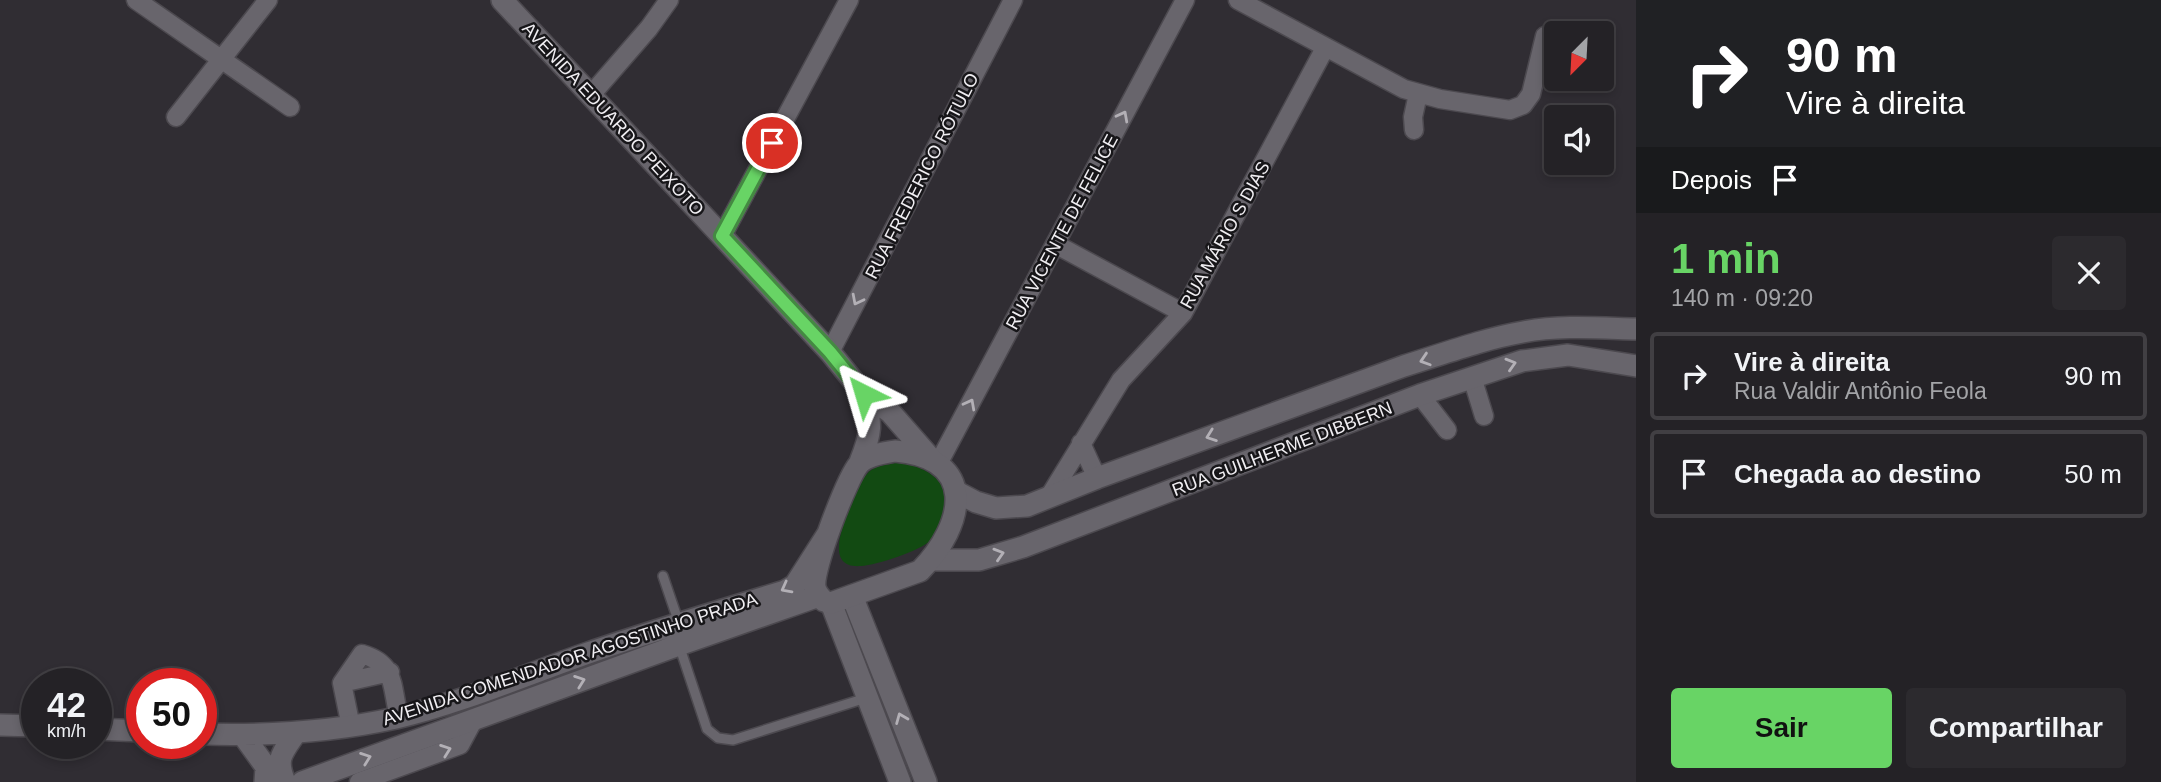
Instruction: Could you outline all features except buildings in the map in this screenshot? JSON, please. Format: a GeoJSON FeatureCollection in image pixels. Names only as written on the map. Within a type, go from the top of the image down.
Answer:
{"type":"FeatureCollection","features":[{"type":"Feature","properties":{"kind":"main road","name":"AVENIDA EDUARDO PEIXOTO"},"geometry":{"type":"LineString","coordinates":[[502,0],[830,352],[864,394],[890,412],[952,479],[957,492]]}},
{"type":"Feature","properties":{"kind":"main road","name":"RUA GUILHERME DIBBERN"},"geometry":{"type":"LineString","coordinates":[[957,492],[996,508],[1027,506],[1097,478],[1455,350],[1524,331],[1636,329]]}},
{"type":"Feature","properties":{"kind":"main road","name":"RUA GUILHERME DIBBERN"},"geometry":{"type":"LineString","coordinates":[[932,559],[979,560],[1023,547],[1420,395],[1522,361],[1568,355],[1636,366]]}},
{"type":"Feature","properties":{"kind":"main road","name":"AVENIDA EDUARDO PEIXOTO"},"geometry":{"type":"LineString","coordinates":[[827,535],[871,436],[870,416],[864,394]]}},
{"type":"Feature","properties":{"kind":"main road"},"geometry":{"type":"LineString","coordinates":[[860,462],[877,454],[895,451],[915,452],[936,462]]}},
{"type":"Feature","properties":{"kind":"main road"},"geometry":{"type":"LineString","coordinates":[[932,559],[954,522],[957,492]]}},
{"type":"Feature","properties":{"kind":"main road"},"geometry":{"type":"LineString","coordinates":[[827,535],[815,588],[825,600],[900,782]]}},
{"type":"Feature","properties":{"kind":"main road","name":"AVENIDA COMENDADOR AGOSTINHO PRADA"},"geometry":{"type":"LineString","coordinates":[[217,734],[295,734],[398,713],[785,591],[795,585],[827,535]]}},
{"type":"Feature","properties":{"kind":"main road","name":"AVENIDA COMENDADOR AGOSTINHO PRADA"},"geometry":{"type":"LineString","coordinates":[[302,782],[679,645],[825,600],[852,596],[920,571],[932,559]]}},
{"type":"Feature","properties":{"kind":"main road"},"geometry":{"type":"LineString","coordinates":[[852,596],[926,782]]}},
{"type":"Feature","properties":{"kind":"main road"},"geometry":{"type":"LineString","coordinates":[[0,725],[21,726]]}},
{"type":"Feature","properties":{"kind":"main road"},"geometry":{"type":"LineString","coordinates":[[285,782],[279,763],[282,753],[295,734]]}},
{"type":"Feature","properties":{"kind":"main road"},"geometry":{"type":"LineString","coordinates":[[243,735],[266,767],[265,782]]}},
{"type":"Feature","properties":{"kind":"street"},"geometry":{"type":"LineString","coordinates":[[136,0],[290,107]]}},
{"type":"Feature","properties":{"kind":"street"},"geometry":{"type":"LineString","coordinates":[[176,117],[268,0]]}},
{"type":"Feature","properties":{"kind":"street"},"geometry":{"type":"LineString","coordinates":[[590,96],[649,28],[669,0]]}},
{"type":"Feature","properties":{"kind":"street"},"geometry":{"type":"LineString","coordinates":[[722,236],[849,0]]}},
{"type":"Feature","properties":{"kind":"street","name":"RUA FREDERICO RÓTULO"},"geometry":{"type":"LineString","coordinates":[[830,352],[1013,0]]}},
{"type":"Feature","properties":{"kind":"street","name":"RUA VICENTE DE FELICE"},"geometry":{"type":"LineString","coordinates":[[936,462],[1185,0]]}},
{"type":"Feature","properties":{"kind":"street"},"geometry":{"type":"LineString","coordinates":[[1238,0],[1404,89],[1510,110],[1523,105],[1531,94],[1544,40]]}},
{"type":"Feature","properties":{"kind":"street","name":"RUA MÁRIO S DIAS"},"geometry":{"type":"LineString","coordinates":[[1049,497],[1121,380],[1183,313],[1325,48]]}},
{"type":"Feature","properties":{"kind":"street"},"geometry":{"type":"LineString","coordinates":[[1414,130],[1413,117],[1419,94]]}},
{"type":"Feature","properties":{"kind":"street"},"geometry":{"type":"LineString","coordinates":[[1055,244],[1183,313]]}},
{"type":"Feature","properties":{"kind":"street"},"geometry":{"type":"LineString","coordinates":[[1472,377],[1484,416]]}},
{"type":"Feature","properties":{"kind":"street"},"geometry":{"type":"LineString","coordinates":[[1420,395],[1447,430]]}},
{"type":"Feature","properties":{"kind":"street"},"geometry":{"type":"LineString","coordinates":[[1081,443],[1097,478]]}},
{"type":"Feature","properties":{"kind":"street"},"geometry":{"type":"LineString","coordinates":[[350,722],[342,683],[390,672],[398,713]]}},
{"type":"Feature","properties":{"kind":"street"},"geometry":{"type":"LineString","coordinates":[[366,781],[397,775],[460,745],[474,719]]}},
{"type":"Feature","properties":{"kind":"lane"},"geometry":{"type":"LineString","coordinates":[[663,576],[679,623]]}},
{"type":"Feature","properties":{"kind":"lane"},"geometry":{"type":"LineString","coordinates":[[679,645],[707,729],[718,738],[733,740],[866,698]]}},
{"type":"Feature","properties":{"kind":"green space"},"geometry":{"type":"Polygon","coordinates":[[[896,463],[918,467],[941,485],[946,505],[938,529],[931,540],[908,553],[868,565],[850,565],[843,561],[839,544],[857,490],[870,471],[896,463]]]}},
{"type":"Feature","properties":{"kind":"route"},"geometry":{"type":"LineString","coordinates":[[772,143],[722,236],[830,352],[864,394]]}}]}
